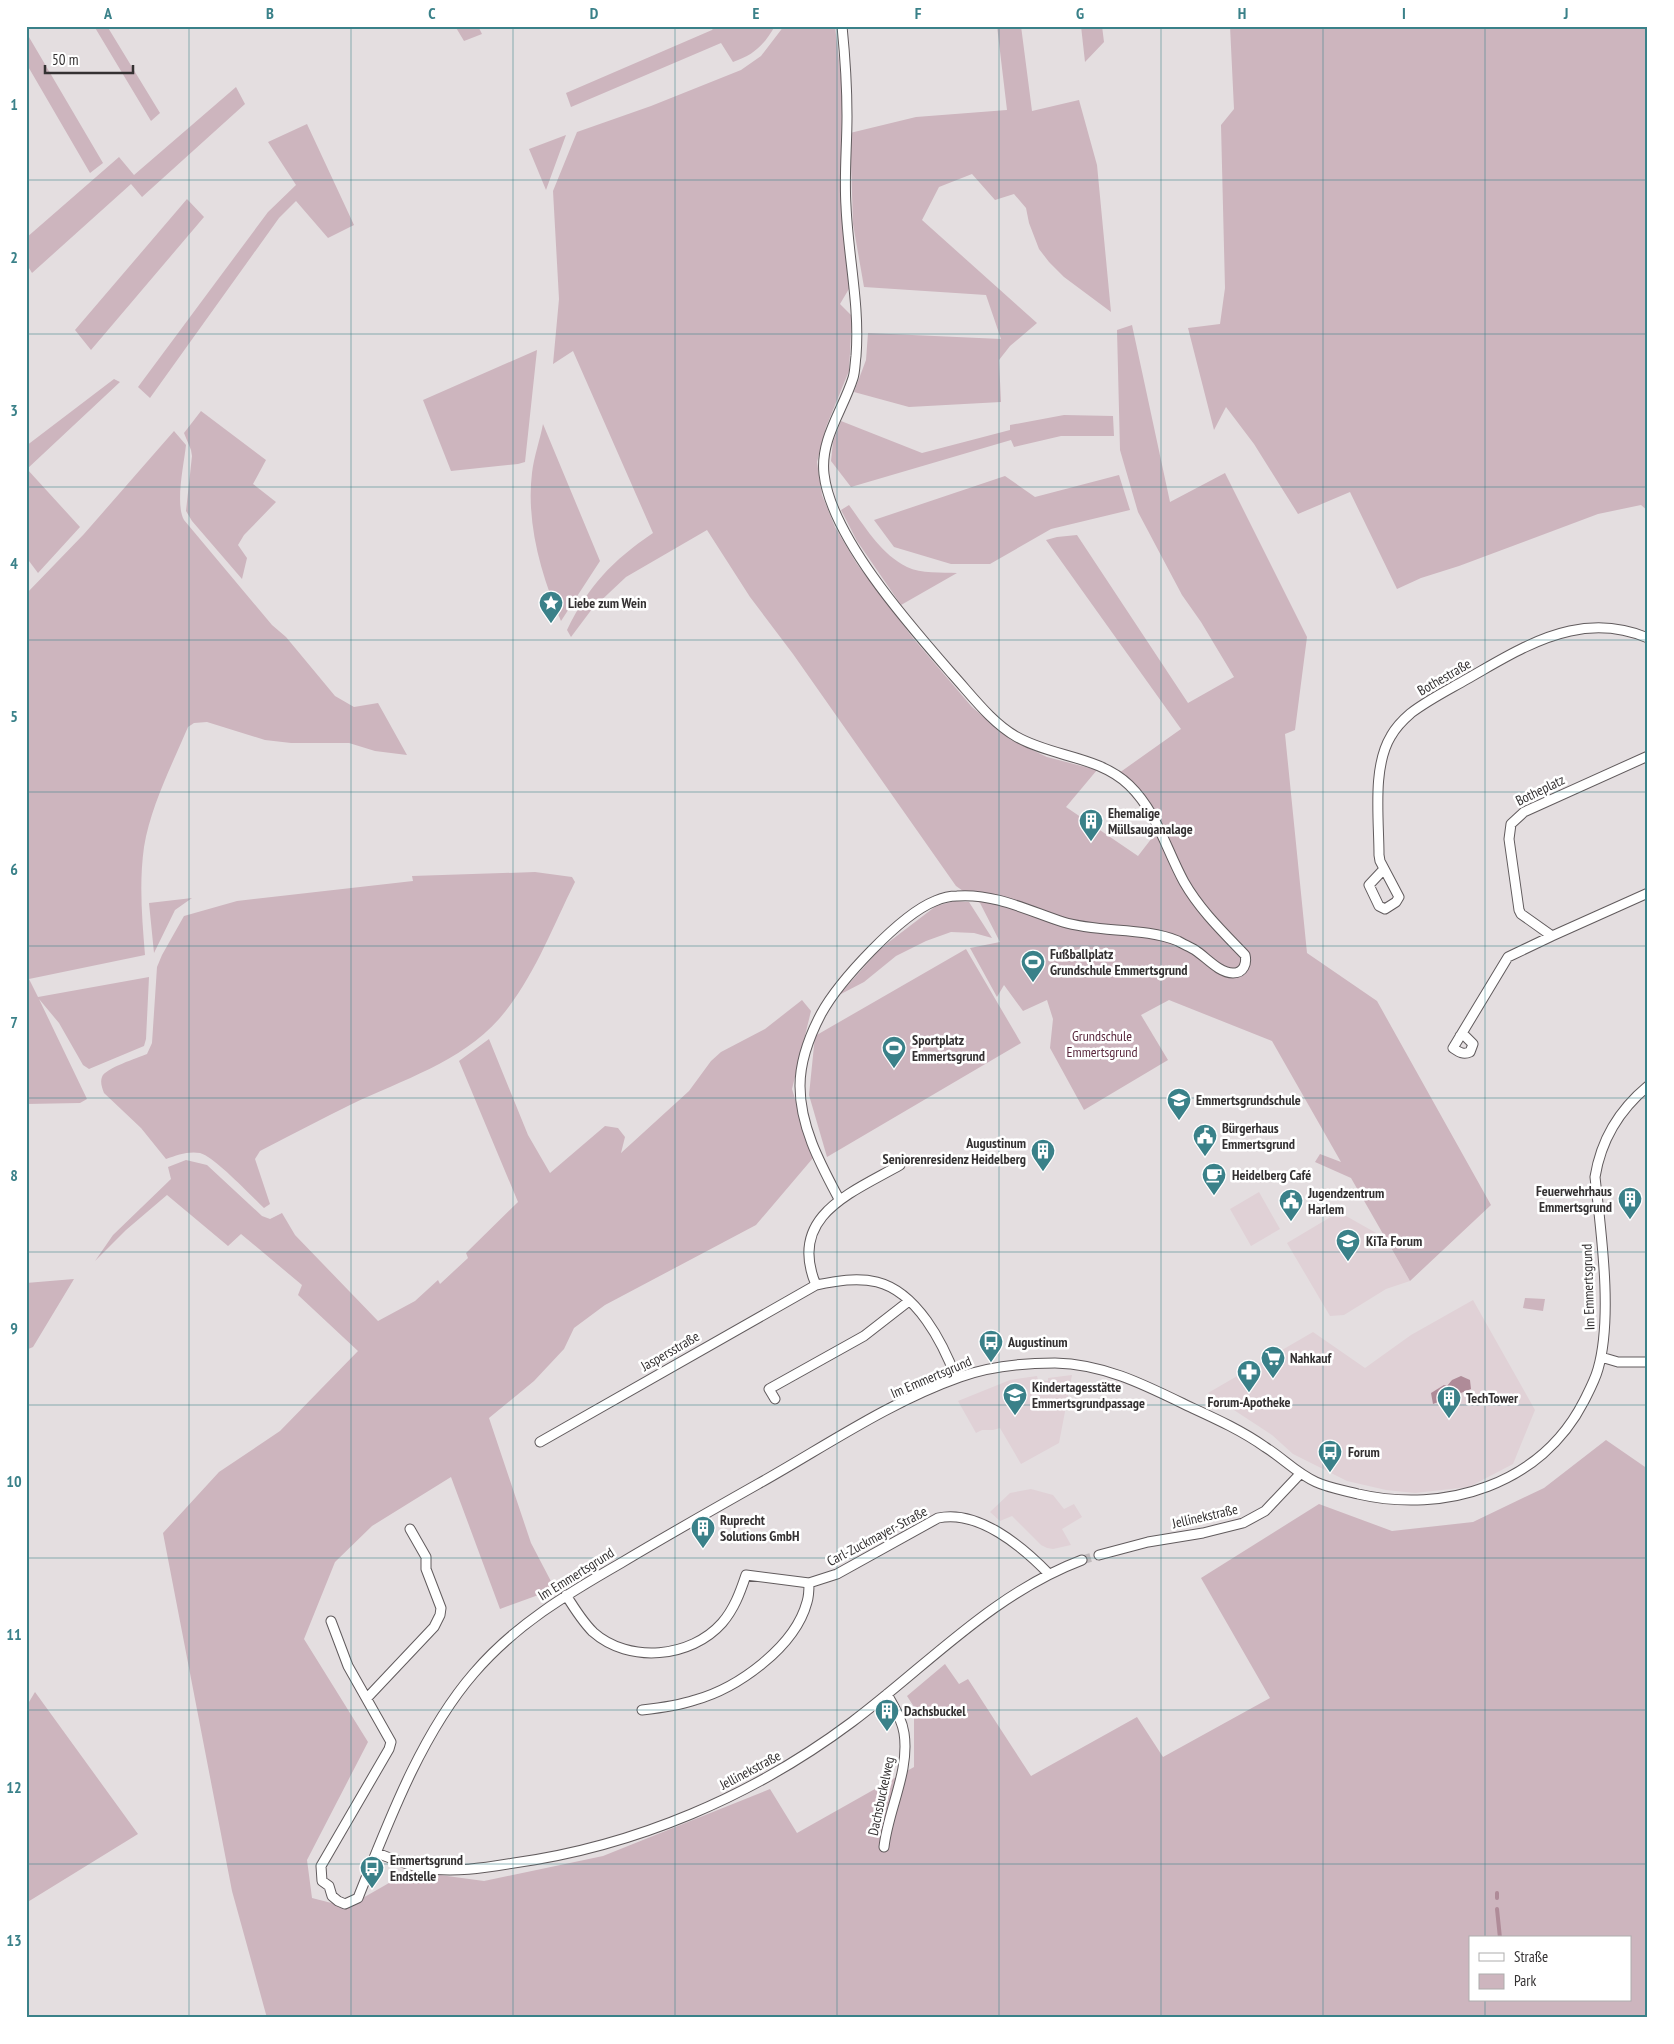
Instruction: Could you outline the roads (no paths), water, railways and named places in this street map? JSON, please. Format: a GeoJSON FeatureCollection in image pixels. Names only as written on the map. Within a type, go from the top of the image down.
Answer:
{"type":"FeatureCollection","features":[{"type":"Feature","properties":{"kind":"street"},"geometry":{"type":"LineString","coordinates":[[839,1200],[820,1161],[806,1123],[800,1086],[803,1063],[822,1014],[831,999],[857,966],[903,922],[921,908],[944,898],[958,896],[985,898],[1083,927],[1164,937],[1195,950],[1218,967],[1233,973],[1245,967],[1247,961],[1245,954],[1194,900],[1155,820],[1136,792],[1125,781],[1106,768],[1032,745],[1001,726],[935,655],[892,602],[852,545],[834,510],[824,474],[824,460],[828,439],[854,377],[858,323],[845,201],[847,115],[846,63],[842,26]]}},
{"type":"Feature","properties":{"kind":"street","name":"Bothestraße"},"geometry":{"type":"LineString","coordinates":[[1384,869],[1379,855],[1380,772],[1386,746],[1405,718],[1435,697],[1521,649],[1557,634],[1590,627],[1608,627],[1623,629],[1648,638]]}},
{"type":"Feature","properties":{"kind":"street","name":"Botheplatz"},"geometry":{"type":"LineString","coordinates":[[1552,936],[1519,910],[1509,839],[1512,824],[1524,812],[1648,756]]}},
{"type":"Feature","properties":{"kind":"street"},"geometry":{"type":"LineString","coordinates":[[1460,1036],[1508,956],[1648,893]]}},
{"type":"Feature","properties":{"kind":"street","name":"Im Emmertsgrund"},"geometry":{"type":"LineString","coordinates":[[331,1621],[348,1666],[390,1738],[390,1745],[321,1866],[322,1880],[329,1886],[332,1896],[345,1904],[358,1898],[400,1797],[428,1741],[463,1686],[507,1640],[566,1595],[890,1409],[956,1378],[999,1367],[1033,1364],[1077,1365],[1106,1370],[1139,1382],[1233,1427],[1270,1449],[1300,1474],[1329,1487],[1376,1498],[1407,1501],[1432,1500],[1468,1494],[1498,1483],[1548,1449],[1579,1411],[1598,1372],[1605,1308],[1595,1177],[1597,1163],[1608,1133],[1616,1120],[1626,1107],[1648,1086]]}},
{"type":"Feature","properties":{"kind":"street"},"geometry":{"type":"LineString","coordinates":[[816,1285],[810,1273],[808,1258],[811,1233],[818,1220],[839,1200],[900,1165]]}},
{"type":"Feature","properties":{"kind":"street","name":"Jaspersstraße"},"geometry":{"type":"LineString","coordinates":[[540,1442],[816,1285],[861,1280],[879,1282],[892,1288],[909,1302],[928,1323],[940,1341],[956,1378]]}},
{"type":"Feature","properties":{"kind":"street"},"geometry":{"type":"LineString","coordinates":[[775,1399],[769,1389],[864,1336],[909,1302]]}},
{"type":"Feature","properties":{"kind":"street"},"geometry":{"type":"LineString","coordinates":[[1600,1358],[1618,1362],[1648,1362]]}},
{"type":"Feature","properties":{"kind":"street","name":"Jellinekstraße"},"geometry":{"type":"LineString","coordinates":[[1099,1555],[1148,1542],[1203,1533],[1244,1523],[1265,1511],[1300,1474]]}},
{"type":"Feature","properties":{"kind":"street","name":"Carl-Zuckmayer-Straße"},"geometry":{"type":"LineString","coordinates":[[809,1583],[837,1574],[922,1525],[945,1516],[965,1518],[999,1533],[1021,1547],[1049,1574]]}},
{"type":"Feature","properties":{"kind":"street"},"geometry":{"type":"LineString","coordinates":[[367,1698],[434,1627],[440,1615],[437,1596],[426,1569],[426,1557],[410,1529]]}},
{"type":"Feature","properties":{"kind":"street","name":"Jellinekstraße"},"geometry":{"type":"LineString","coordinates":[[378,1853],[396,1861],[423,1868],[457,1870],[525,1862],[584,1850],[612,1842],[700,1810],[752,1785],[823,1742],[887,1694],[972,1623],[1005,1599],[1049,1574],[1082,1560]]}},
{"type":"Feature","properties":{"kind":"street"},"geometry":{"type":"LineString","coordinates":[[566,1595],[585,1623],[603,1639],[631,1651],[658,1652],[676,1650],[693,1644],[713,1632],[730,1613],[746,1575],[809,1583],[806,1607],[788,1638],[753,1671],[728,1686],[696,1700],[642,1710]]}},
{"type":"Feature","properties":{"kind":"street","name":"Dachsbuckelweg"},"geometry":{"type":"LineString","coordinates":[[884,1847],[904,1757],[905,1743],[900,1720],[887,1694]]}},
{"type":"Feature","properties":{"kind":"waterway"},"geometry":{"type":"LineString","coordinates":[[1497,1893],[1497,1898]]}},
{"type":"Feature","properties":{"kind":"waterway"},"geometry":{"type":"LineString","coordinates":[[1497,1909],[1500,1936]]}},
{"type":"Feature","properties":{"kind":"tunnel"},"geometry":{"type":"LineString","coordinates":[[1082,1560],[1099,1555]]}},
{"type":"Feature","properties":{"kind":"place","name":"Liebe zum Wein"},"geometry":{"type":"Point","coordinates":[551,624]}},
{"type":"Feature","properties":{"kind":"place","name":"Ehemalige Müllsauganalage"},"geometry":{"type":"Point","coordinates":[1091,842]}},
{"type":"Feature","properties":{"kind":"place","name":"Fußballplatz Grundschule Emmertsgrund"},"geometry":{"type":"Point","coordinates":[1033,983]}},
{"type":"Feature","properties":{"kind":"place","name":"Sportplatz Emmertsgrund"},"geometry":{"type":"Point","coordinates":[894,1069]}},
{"type":"Feature","properties":{"kind":"place","name":"Emmertsgrundschule"},"geometry":{"type":"Point","coordinates":[1179,1121]}},
{"type":"Feature","properties":{"kind":"place","name":"Bürgerhaus Emmertsgrund"},"geometry":{"type":"Point","coordinates":[1205,1157]}},
{"type":"Feature","properties":{"kind":"place","name":"Augustinum Seniorenresidenz Heidelberg"},"geometry":{"type":"Point","coordinates":[1043,1172]}},
{"type":"Feature","properties":{"kind":"place","name":"Heidelberg Café"},"geometry":{"type":"Point","coordinates":[1214,1196]}},
{"type":"Feature","properties":{"kind":"place","name":"Feuerwehrhaus Emmertsgrund"},"geometry":{"type":"Point","coordinates":[1630,1220]}},
{"type":"Feature","properties":{"kind":"place","name":"Jugendzentrum Harlem"},"geometry":{"type":"Point","coordinates":[1291,1222]}},
{"type":"Feature","properties":{"kind":"place","name":"KiTa Forum"},"geometry":{"type":"Point","coordinates":[1348,1262]}},
{"type":"Feature","properties":{"kind":"place","name":"Augustinum"},"geometry":{"type":"Point","coordinates":[991,1363]}},
{"type":"Feature","properties":{"kind":"place","name":"Nahkauf"},"geometry":{"type":"Point","coordinates":[1273,1379]}},
{"type":"Feature","properties":{"kind":"place","name":"Forum-Apotheke"},"geometry":{"type":"Point","coordinates":[1249,1393]}},
{"type":"Feature","properties":{"kind":"place","name":"Kindertagesstätte Emmertsgrundpassage"},"geometry":{"type":"Point","coordinates":[1015,1416]}},
{"type":"Feature","properties":{"kind":"place","name":"TechTower"},"geometry":{"type":"Point","coordinates":[1449,1419]}},
{"type":"Feature","properties":{"kind":"place","name":"Forum"},"geometry":{"type":"Point","coordinates":[1330,1473]}},
{"type":"Feature","properties":{"kind":"place","name":"Ruprecht Solutions GmbH"},"geometry":{"type":"Point","coordinates":[703,1549]}},
{"type":"Feature","properties":{"kind":"place","name":"Dachsbuckel"},"geometry":{"type":"Point","coordinates":[887,1732]}},
{"type":"Feature","properties":{"kind":"place","name":"Emmertsgrund Endstelle"},"geometry":{"type":"Point","coordinates":[372,1889]}},
{"type":"Feature","properties":{"kind":"park label","name":"Grundschule Emmertsgrund"},"geometry":{"type":"Point","coordinates":[1102,1044]}}]}
